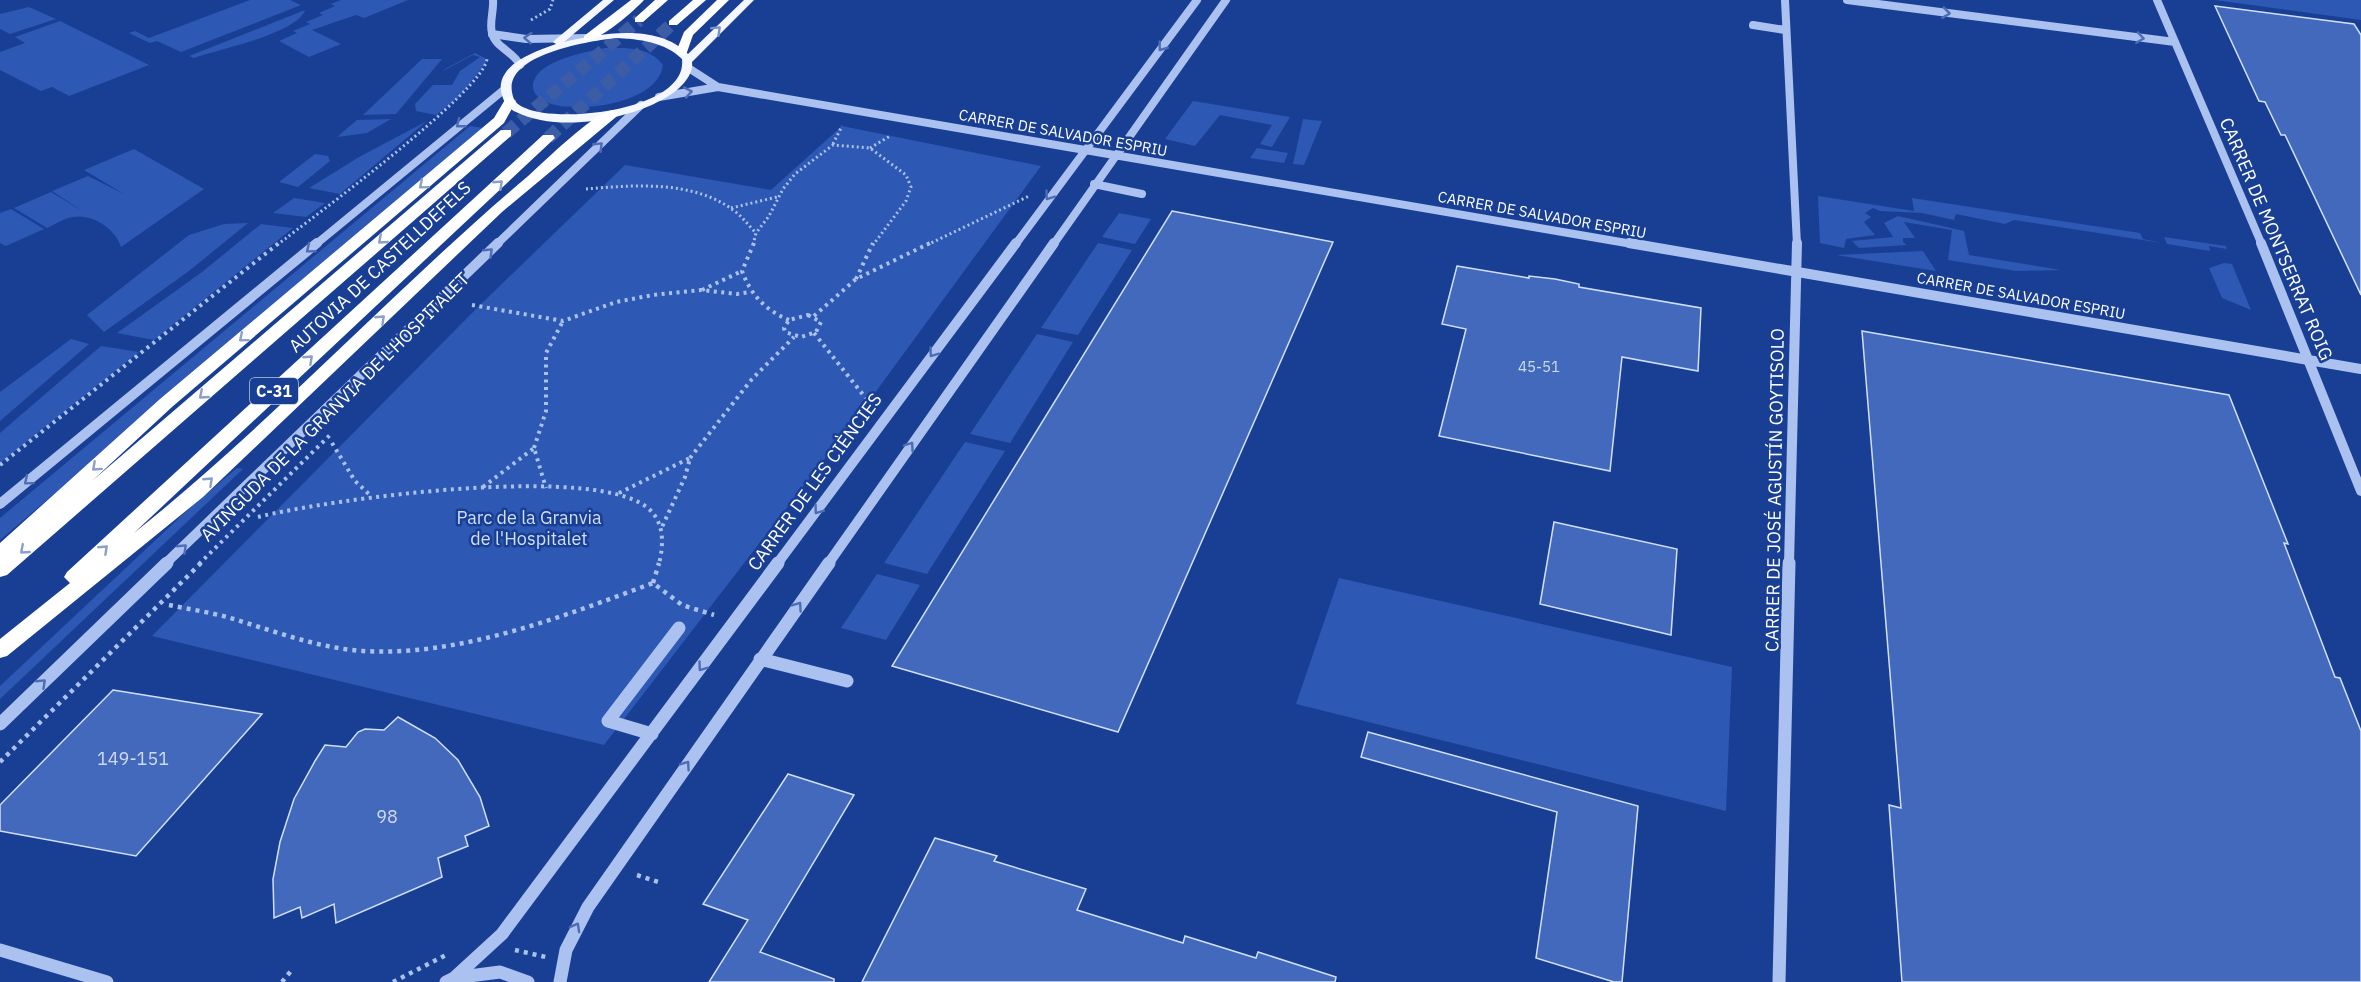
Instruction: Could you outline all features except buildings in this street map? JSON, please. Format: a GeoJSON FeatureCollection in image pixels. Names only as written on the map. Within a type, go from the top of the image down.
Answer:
{"type":"FeatureCollection","features":[{"type":"Feature","properties":{"kind":"highway"},"geometry":{"type":"LineString","coordinates":[[588,38],[638,0]]}},
{"type":"Feature","properties":{"kind":"highway"},"geometry":{"type":"LineString","coordinates":[[639,20],[662,0]]}},
{"type":"Feature","properties":{"kind":"highway"},"geometry":{"type":"LineString","coordinates":[[673,23],[700,0]]}},
{"type":"Feature","properties":{"kind":"highway"},"geometry":{"type":"LineString","coordinates":[[685,60],[688,34],[723,0]]}},
{"type":"Feature","properties":{"kind":"highway"},"geometry":{"type":"LineString","coordinates":[[0,554],[166,404],[499,120],[508,95]]}},
{"type":"Feature","properties":{"kind":"highway"},"geometry":{"type":"LineString","coordinates":[[0,648],[197,492],[497,209],[581,137],[612,114]]}},
{"type":"Feature","properties":{"kind":"highway","name":"AUTOVIA DE CASTELLDEFELS"},"geometry":{"type":"LineString","coordinates":[[0,570],[506,133]]}},
{"type":"Feature","properties":{"kind":"highway","name":"AUTOVIA DE CASTELLDEFELS"},"geometry":{"type":"LineString","coordinates":[[0,648],[548,138]]}},
{"type":"Feature","properties":{"kind":"main road"},"geometry":{"type":"LineString","coordinates":[[609,0],[551,48],[520,65],[509,76],[508,95],[518,109],[550,118],[574,119],[612,114],[658,97],[681,80],[685,60],[748,0]]}},
{"type":"Feature","properties":{"kind":"main road"},"geometry":{"type":"LineString","coordinates":[[551,48],[588,38],[644,36],[685,60]]}},
{"type":"Feature","properties":{"kind":"street"},"geometry":{"type":"LineString","coordinates":[[493,0],[492,34],[501,45],[517,56],[520,65]]}},
{"type":"Feature","properties":{"kind":"street","name":"CARRER DE LES CIÈNCIES"},"geometry":{"type":"LineString","coordinates":[[450,980],[502,934],[1197,0]]}},
{"type":"Feature","properties":{"kind":"street"},"geometry":{"type":"LineString","coordinates":[[560,982],[561,964],[574,929],[760,659],[1226,0]]}},
{"type":"Feature","properties":{"kind":"street","name":"CARRER DE JOSÉ AGUSTÍN GOYTISOLO"},"geometry":{"type":"LineString","coordinates":[[1779,982],[1796,271],[1785,0]]}},
{"type":"Feature","properties":{"kind":"street"},"geometry":{"type":"LineString","coordinates":[[1847,0],[2175,42]]}},
{"type":"Feature","properties":{"kind":"street","name":"CARRER DE MONTSERRAT ROIG"},"geometry":{"type":"LineString","coordinates":[[2157,0],[2361,491]]}},
{"type":"Feature","properties":{"kind":"street"},"geometry":{"type":"LineString","coordinates":[[1753,25],[1785,30]]}},
{"type":"Feature","properties":{"kind":"street"},"geometry":{"type":"LineString","coordinates":[[492,34],[526,39],[588,38]]}},
{"type":"Feature","properties":{"kind":"street","name":"CARRER DE SALVADOR ESPRIU"},"geometry":{"type":"LineString","coordinates":[[685,60],[718,87]]}},
{"type":"Feature","properties":{"kind":"street","name":"CARRER DE SALVADOR ESPRIU"},"geometry":{"type":"LineString","coordinates":[[658,97],[718,87],[2361,369]]}},
{"type":"Feature","properties":{"kind":"street"},"geometry":{"type":"LineString","coordinates":[[0,504],[153,376],[508,95]]}},
{"type":"Feature","properties":{"kind":"street","name":"AVINGUDA DE LA GRANVIA DE L'HOSPITALET"},"geometry":{"type":"LineString","coordinates":[[0,724],[641,105]]}},
{"type":"Feature","properties":{"kind":"street"},"geometry":{"type":"LineString","coordinates":[[1095,184],[1142,194]]}},
{"type":"Feature","properties":{"kind":"street"},"geometry":{"type":"LineString","coordinates":[[652,734],[608,721],[679,628]]}},
{"type":"Feature","properties":{"kind":"street"},"geometry":{"type":"LineString","coordinates":[[760,659],[847,681]]}},
{"type":"Feature","properties":{"kind":"street"},"geometry":{"type":"LineString","coordinates":[[0,950],[107,982]]}},
{"type":"Feature","properties":{"kind":"street"},"geometry":{"type":"LineString","coordinates":[[450,980],[500,972],[528,982]]}},
{"type":"Feature","properties":{"kind":"path"},"geometry":{"type":"LineString","coordinates":[[531,20],[550,9],[553,0]]}},
{"type":"Feature","properties":{"kind":"path"},"geometry":{"type":"LineString","coordinates":[[0,465],[231,280],[329,205],[460,97],[486,67],[488,59],[481,54]]}},
{"type":"Feature","properties":{"kind":"path"},"geometry":{"type":"LineString","coordinates":[[701,290],[742,271],[752,252],[756,233],[769,216],[778,197],[795,174],[833,145],[842,126]]}},
{"type":"Feature","properties":{"kind":"path"},"geometry":{"type":"LineString","coordinates":[[870,148],[890,136]]}},
{"type":"Feature","properties":{"kind":"path"},"geometry":{"type":"LineString","coordinates":[[833,145],[870,148],[906,175],[911,187],[906,201],[873,244],[856,279]]}},
{"type":"Feature","properties":{"kind":"path"},"geometry":{"type":"LineString","coordinates":[[586,189],[667,189],[693,193],[731,208],[756,233]]}},
{"type":"Feature","properties":{"kind":"path"},"geometry":{"type":"LineString","coordinates":[[814,316],[856,279],[907,257],[1015,200],[1032,195]]}},
{"type":"Feature","properties":{"kind":"path"},"geometry":{"type":"LineString","coordinates":[[731,208],[778,197]]}},
{"type":"Feature","properties":{"kind":"path"},"geometry":{"type":"LineString","coordinates":[[742,271],[749,292],[777,316],[789,320]]}},
{"type":"Feature","properties":{"kind":"path"},"geometry":{"type":"LineString","coordinates":[[472,305],[563,321],[616,302],[701,290],[736,294],[749,292]]}},
{"type":"Feature","properties":{"kind":"path"},"geometry":{"type":"LineString","coordinates":[[169,605],[223,616],[319,644],[363,651],[411,650],[461,643],[564,616],[653,583],[660,564],[662,527],[685,477],[690,458],[745,388],[783,346],[794,337],[814,333],[821,322],[814,316],[801,315],[789,320],[785,332],[794,337]]}},
{"type":"Feature","properties":{"kind":"path"},"geometry":{"type":"LineString","coordinates":[[483,487],[534,448],[546,411],[546,353],[563,321]]}},
{"type":"Feature","properties":{"kind":"path"},"geometry":{"type":"LineString","coordinates":[[814,333],[873,409]]}},
{"type":"Feature","properties":{"kind":"path","name":"AVINGUDA DE LA GRANVIA DE L'HOSPITALET"},"geometry":{"type":"LineString","coordinates":[[0,762],[338,427]]}},
{"type":"Feature","properties":{"kind":"path"},"geometry":{"type":"LineString","coordinates":[[332,443],[355,481],[371,496]]}},
{"type":"Feature","properties":{"kind":"path"},"geometry":{"type":"LineString","coordinates":[[534,448],[546,488]]}},
{"type":"Feature","properties":{"kind":"path"},"geometry":{"type":"LineString","coordinates":[[618,494],[690,458]]}},
{"type":"Feature","properties":{"kind":"path"},"geometry":{"type":"LineString","coordinates":[[258,517],[275,511],[371,496],[483,487],[588,489],[618,494],[636,500],[650,509],[662,527]]}},
{"type":"Feature","properties":{"kind":"path"},"geometry":{"type":"LineString","coordinates":[[653,583],[682,605],[720,617]]}},
{"type":"Feature","properties":{"kind":"path"},"geometry":{"type":"LineString","coordinates":[[637,875],[658,882]]}},
{"type":"Feature","properties":{"kind":"path"},"geometry":{"type":"LineString","coordinates":[[282,982],[291,971]]}},
{"type":"Feature","properties":{"kind":"green space"},"geometry":{"type":"Polygon","coordinates":[[[250,0],[290,0],[301,5],[181,52],[157,41],[150,43],[129,33],[135,31],[149,38],[250,0]]]}},
{"type":"Feature","properties":{"kind":"green space"},"geometry":{"type":"Polygon","coordinates":[[[341,0],[408,0],[364,18],[356,15],[312,30],[341,44],[309,57],[279,41],[297,33],[293,31],[310,24],[306,22],[323,15],[319,13],[335,6],[331,4],[341,0]]]}},
{"type":"Feature","properties":{"kind":"green space"},"geometry":{"type":"Polygon","coordinates":[[[2215,0],[2361,0],[2361,20],[2215,0]]]}},
{"type":"Feature","properties":{"kind":"green space"},"geometry":{"type":"Polygon","coordinates":[[[29,7],[56,19],[10,34],[0,29],[0,14],[29,7]]]}},
{"type":"Feature","properties":{"kind":"green space"},"geometry":{"type":"Polygon","coordinates":[[[305,10],[299,19],[272,34],[194,58],[189,56],[305,10]]]}},
{"type":"Feature","properties":{"kind":"green space"},"geometry":{"type":"Polygon","coordinates":[[[60,21],[149,65],[69,96],[52,87],[41,91],[0,70],[0,52],[25,43],[15,37],[60,21]]]}},
{"type":"Feature","properties":{"kind":"green space"},"geometry":{"type":"Polygon","coordinates":[[[605,48],[637,49],[651,54],[663,65],[658,78],[647,89],[632,97],[596,106],[561,106],[548,103],[534,92],[535,78],[551,64],[574,55],[605,48]]]}},
{"type":"Feature","properties":{"kind":"green space"},"geometry":{"type":"Polygon","coordinates":[[[475,53],[485,58],[486,63],[459,97],[436,115],[416,111],[415,104],[433,85],[452,85],[460,71],[480,57],[473,55],[443,71],[445,69],[475,53]]]}},
{"type":"Feature","properties":{"kind":"green space"},"geometry":{"type":"Polygon","coordinates":[[[422,59],[442,59],[396,114],[363,115],[422,59]]]}},
{"type":"Feature","properties":{"kind":"green space"},"geometry":{"type":"Polygon","coordinates":[[[1193,101],[1290,117],[1272,147],[1260,144],[1272,125],[1220,115],[1195,146],[1165,139],[1193,101]]]}},
{"type":"Feature","properties":{"kind":"green space"},"geometry":{"type":"Polygon","coordinates":[[[391,119],[367,133],[337,137],[357,120],[391,119]]]}},
{"type":"Feature","properties":{"kind":"green space"},"geometry":{"type":"Polygon","coordinates":[[[1303,119],[1322,121],[1304,165],[1293,164],[1303,119]]]}},
{"type":"Feature","properties":{"kind":"green space"},"geometry":{"type":"Polygon","coordinates":[[[427,121],[340,194],[309,188],[359,157],[427,121]]]}},
{"type":"Feature","properties":{"kind":"green space"},"geometry":{"type":"Polygon","coordinates":[[[470,126],[484,128],[0,540],[0,518],[470,126]]]}},
{"type":"Feature","properties":{"kind":"green space","name":"Parc de la Granvia de l'Hospitalet"},"geometry":{"type":"Polygon","coordinates":[[[842,126],[1041,166],[869,401],[604,745],[152,636],[478,307],[625,165],[771,190],[842,126]]]}},
{"type":"Feature","properties":{"kind":"green space"},"geometry":{"type":"Polygon","coordinates":[[[1257,148],[1288,153],[1284,163],[1250,158],[1257,148]]]}},
{"type":"Feature","properties":{"kind":"green space"},"geometry":{"type":"Polygon","coordinates":[[[134,149],[204,189],[121,247],[109,229],[88,217],[73,217],[47,228],[14,208],[51,192],[84,212],[52,191],[88,176],[124,194],[84,170],[134,149]]]}},
{"type":"Feature","properties":{"kind":"green space"},"geometry":{"type":"Polygon","coordinates":[[[315,154],[328,156],[330,161],[298,187],[279,182],[315,154]]]}},
{"type":"Feature","properties":{"kind":"green space"},"geometry":{"type":"Polygon","coordinates":[[[1818,196],[1914,211],[1912,198],[2140,233],[2143,239],[2162,243],[2014,220],[2005,224],[1956,214],[1954,220],[1922,213],[1880,211],[1873,208],[1865,213],[1871,217],[1864,222],[1875,235],[1846,239],[1844,248],[1820,243],[1818,196]]]}},
{"type":"Feature","properties":{"kind":"green space"},"geometry":{"type":"Polygon","coordinates":[[[294,198],[325,203],[306,217],[273,213],[294,198]]]}},
{"type":"Feature","properties":{"kind":"green space"},"geometry":{"type":"Polygon","coordinates":[[[11,209],[44,229],[6,246],[0,243],[0,213],[11,209]]]}},
{"type":"Feature","properties":{"kind":"green space"},"geometry":{"type":"Polygon","coordinates":[[[1119,213],[1151,219],[1135,244],[1102,237],[1119,213]]]}},
{"type":"Feature","properties":{"kind":"green space"},"geometry":{"type":"Polygon","coordinates":[[[1898,216],[1964,231],[1969,255],[2061,270],[2016,271],[1948,260],[1952,230],[1904,222],[1915,238],[1903,238],[1903,242],[1907,245],[1859,248],[1852,241],[1893,237],[1884,223],[1898,216]]]}},
{"type":"Feature","properties":{"kind":"green space"},"geometry":{"type":"Polygon","coordinates":[[[248,223],[189,271],[104,332],[87,315],[189,235],[224,224],[248,223]]]}},
{"type":"Feature","properties":{"kind":"green space"},"geometry":{"type":"Polygon","coordinates":[[[261,224],[293,228],[154,340],[117,333],[202,272],[261,224]]]}},
{"type":"Feature","properties":{"kind":"green space"},"geometry":{"type":"Polygon","coordinates":[[[2164,237],[2226,246],[2227,249],[2209,246],[2210,251],[2167,244],[2164,237]]]}},
{"type":"Feature","properties":{"kind":"green space"},"geometry":{"type":"Polygon","coordinates":[[[1098,243],[1132,250],[1078,335],[1041,328],[1098,243]]]}},
{"type":"Feature","properties":{"kind":"green space"},"geometry":{"type":"Polygon","coordinates":[[[1923,251],[1936,271],[1836,255],[1923,251]]]}},
{"type":"Feature","properties":{"kind":"green space"},"geometry":{"type":"Polygon","coordinates":[[[2224,263],[2232,264],[2251,310],[2222,298],[2209,268],[2224,263]]]}},
{"type":"Feature","properties":{"kind":"green space"},"geometry":{"type":"Polygon","coordinates":[[[1037,334],[1073,342],[1010,443],[970,434],[1037,334]]]}},
{"type":"Feature","properties":{"kind":"green space"},"geometry":{"type":"Polygon","coordinates":[[[71,339],[89,344],[0,421],[0,392],[71,339]]]}},
{"type":"Feature","properties":{"kind":"green space"},"geometry":{"type":"Polygon","coordinates":[[[101,346],[139,352],[0,463],[0,433],[101,346]]]}},
{"type":"Feature","properties":{"kind":"green space"},"geometry":{"type":"Polygon","coordinates":[[[965,442],[1005,451],[927,574],[884,563],[965,442]]]}},
{"type":"Feature","properties":{"kind":"green space"},"geometry":{"type":"Polygon","coordinates":[[[237,468],[243,469],[0,699],[0,686],[193,505],[237,468]]]}},
{"type":"Feature","properties":{"kind":"green space"},"geometry":{"type":"Polygon","coordinates":[[[877,574],[920,585],[886,640],[841,628],[877,574]]]}},
{"type":"Feature","properties":{"kind":"green space"},"geometry":{"type":"Polygon","coordinates":[[[1339,578],[1732,667],[1726,811],[1296,704],[1339,578]]]}},
{"type":"Feature","properties":{"kind":"tunnel"},"geometry":{"type":"LineString","coordinates":[[506,133],[639,20]]}},
{"type":"Feature","properties":{"kind":"tunnel"},"geometry":{"type":"LineString","coordinates":[[548,138],[673,23]]}}]}
